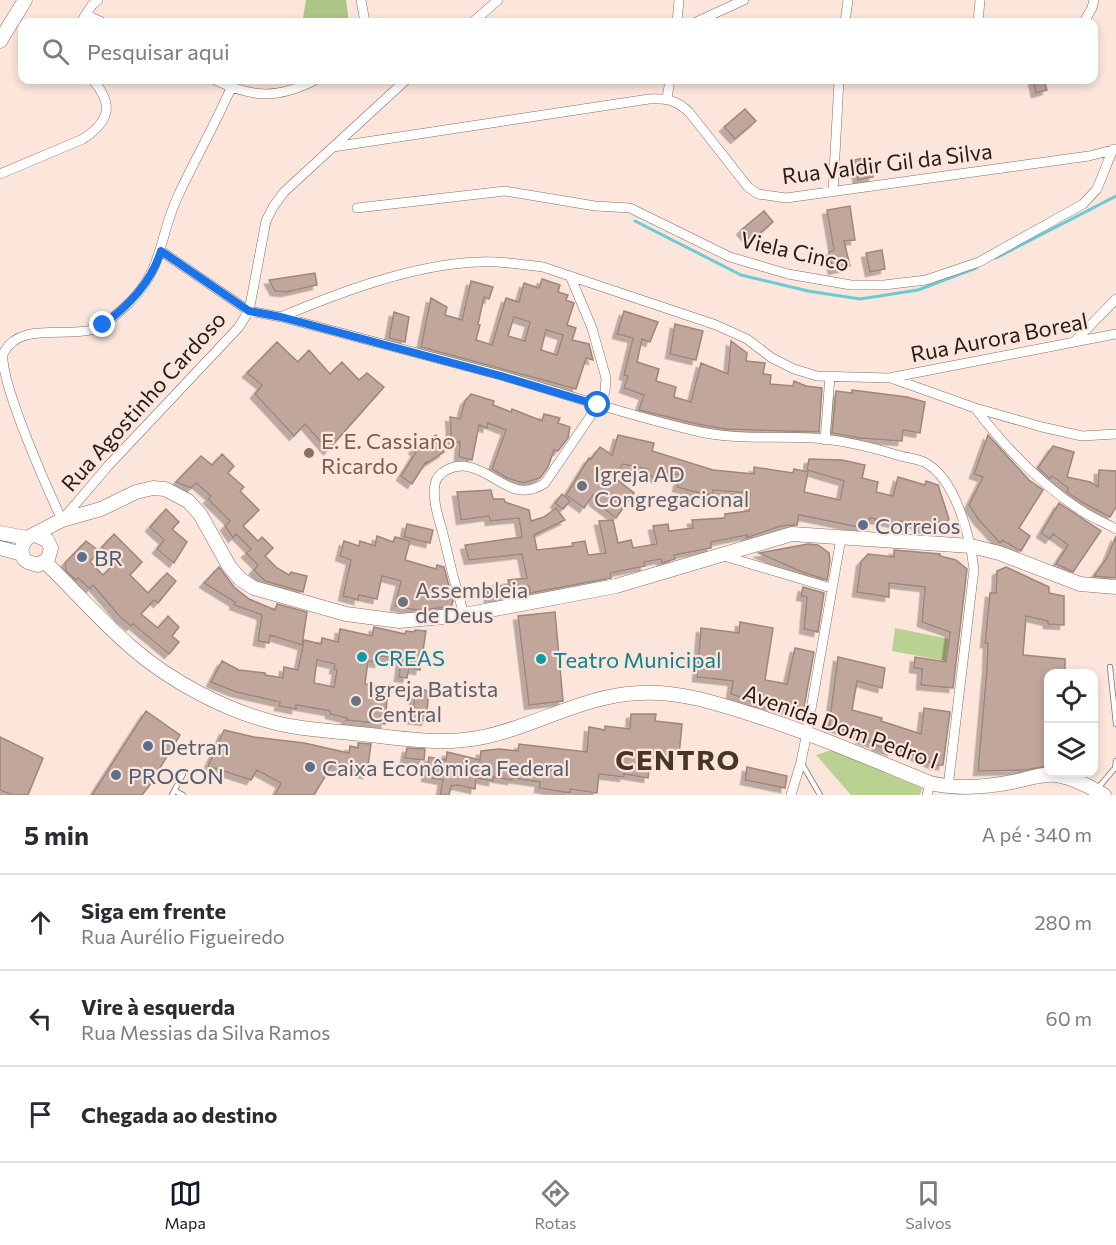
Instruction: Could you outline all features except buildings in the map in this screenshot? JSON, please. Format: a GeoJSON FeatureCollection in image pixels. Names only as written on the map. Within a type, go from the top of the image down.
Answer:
{"type":"FeatureCollection","features":[{"type":"Feature","properties":{"kind":"main road"},"geometry":{"type":"LineString","coordinates":[[0,41],[25,0]]}},
{"type":"Feature","properties":{"kind":"main road"},"geometry":{"type":"LineString","coordinates":[[22,554],[23,544],[31,537],[62,520],[101,509],[136,492],[153,488],[165,489],[188,501],[200,514],[229,566],[240,579],[254,588],[346,614],[399,621],[464,615],[616,586],[724,556],[792,534],[971,546],[1018,559],[1080,584],[1116,587]]}},
{"type":"Feature","properties":{"kind":"main road"},"geometry":{"type":"LineString","coordinates":[[0,548],[22,554],[33,565],[45,562],[50,556],[62,520]]}},
{"type":"Feature","properties":{"kind":"main road"},"geometry":{"type":"LineString","coordinates":[[0,532],[47,540],[51,548]]}},
{"type":"Feature","properties":{"kind":"main road","name":"Avenida Dom Pedro I"},"geometry":{"type":"LineString","coordinates":[[45,562],[130,646],[158,668],[185,685],[222,703],[253,717],[279,724],[422,741],[455,741],[499,733],[589,701],[640,693],[662,693],[705,699],[807,732],[928,789],[990,786],[1042,774],[1071,778],[1100,793]]}},
{"type":"Feature","properties":{"kind":"street"},"geometry":{"type":"LineString","coordinates":[[85,18],[92,5],[98,0]]}},
{"type":"Feature","properties":{"kind":"street"},"geometry":{"type":"LineString","coordinates":[[361,0],[364,18]]}},
{"type":"Feature","properties":{"kind":"street"},"geometry":{"type":"LineString","coordinates":[[478,18],[498,0]]}},
{"type":"Feature","properties":{"kind":"street"},"geometry":{"type":"LineString","coordinates":[[678,18],[680,0]]}},
{"type":"Feature","properties":{"kind":"street"},"geometry":{"type":"LineString","coordinates":[[705,18],[744,0]]}},
{"type":"Feature","properties":{"kind":"street"},"geometry":{"type":"LineString","coordinates":[[846,18],[848,0]]}},
{"type":"Feature","properties":{"kind":"street"},"geometry":{"type":"LineString","coordinates":[[979,18],[981,0]]}},
{"type":"Feature","properties":{"kind":"street"},"geometry":{"type":"LineString","coordinates":[[1086,18],[1094,0]]}},
{"type":"Feature","properties":{"kind":"street"},"geometry":{"type":"LineString","coordinates":[[0,174],[83,139],[95,131],[103,122],[107,109],[107,100],[96,84]]}},
{"type":"Feature","properties":{"kind":"street"},"geometry":{"type":"LineString","coordinates":[[223,84],[260,95],[273,95],[304,84]]}},
{"type":"Feature","properties":{"kind":"street","name":"Rua Agostinho Cardoso"},"geometry":{"type":"LineString","coordinates":[[62,520],[108,466],[238,328],[249,311],[266,221],[273,207],[284,192],[333,147],[394,84]]}},
{"type":"Feature","properties":{"kind":"street"},"geometry":{"type":"LineString","coordinates":[[333,147],[667,98],[669,84]]}},
{"type":"Feature","properties":{"kind":"street"},"geometry":{"type":"LineString","coordinates":[[833,192],[839,84]]}},
{"type":"Feature","properties":{"kind":"street"},"geometry":{"type":"LineString","coordinates":[[62,520],[6,395],[1,369],[2,355],[9,345],[23,337],[40,333],[91,330],[103,325],[142,289],[152,274],[161,251],[176,200],[231,88]]}},
{"type":"Feature","properties":{"kind":"street","name":"Rua Valdir Gil da Silva"},"geometry":{"type":"LineString","coordinates":[[667,98],[679,103],[689,112],[739,178],[758,194],[786,198],[1089,156],[1115,149]]}},
{"type":"Feature","properties":{"kind":"street","name":"Viela Cinco"},"geometry":{"type":"LineString","coordinates":[[357,208],[505,191],[595,206],[630,208],[730,257],[788,274],[851,285],[884,285],[926,280],[980,262],[1083,204],[1097,189],[1115,149]]}},
{"type":"Feature","properties":{"kind":"street"},"geometry":{"type":"LineString","coordinates":[[161,251],[249,311],[281,317],[715,435],[825,440],[876,449],[923,462],[936,470],[947,483],[971,546],[974,569],[948,788]]}},
{"type":"Feature","properties":{"kind":"street"},"geometry":{"type":"LineString","coordinates":[[281,317],[323,299],[418,271],[478,262],[543,267],[716,325],[747,339],[772,358],[794,369],[817,376],[889,378],[975,408],[1082,436],[1116,434]]}},
{"type":"Feature","properties":{"kind":"street"},"geometry":{"type":"LineString","coordinates":[[464,615],[435,504],[435,484],[438,477],[452,468],[464,466],[518,490],[526,492],[533,490],[545,483],[598,405],[605,392],[606,378],[592,328],[571,278]]}},
{"type":"Feature","properties":{"kind":"street"},"geometry":{"type":"LineString","coordinates":[[1074,342],[1116,299]]}},
{"type":"Feature","properties":{"kind":"street","name":"Rua Aurora Boreal"},"geometry":{"type":"LineString","coordinates":[[889,378],[1116,334]]}},
{"type":"Feature","properties":{"kind":"street"},"geometry":{"type":"LineString","coordinates":[[825,440],[830,376]]}},
{"type":"Feature","properties":{"kind":"street"},"geometry":{"type":"LineString","coordinates":[[975,408],[996,436],[1031,471],[1080,510],[1116,529]]}},
{"type":"Feature","properties":{"kind":"street"},"geometry":{"type":"LineString","coordinates":[[791,795],[807,732],[841,538]]}},
{"type":"Feature","properties":{"kind":"street"},"geometry":{"type":"LineString","coordinates":[[724,556],[831,588]]}},
{"type":"Feature","properties":{"kind":"lane"},"geometry":{"type":"LineString","coordinates":[[1110,667],[1116,724]]}},
{"type":"Feature","properties":{"kind":"lane"},"geometry":{"type":"LineString","coordinates":[[1100,793],[1116,768],[1116,761]]}},
{"type":"Feature","properties":{"kind":"lane"},"geometry":{"type":"LineString","coordinates":[[801,762],[820,795]]}},
{"type":"Feature","properties":{"kind":"lane"},"geometry":{"type":"LineString","coordinates":[[183,774],[173,793],[183,795]]}},
{"type":"Feature","properties":{"kind":"green space"},"geometry":{"type":"Polygon","coordinates":[[[306,0],[346,0],[348,18],[303,18],[306,0]]]}},
{"type":"Feature","properties":{"kind":"green space"},"geometry":{"type":"Polygon","coordinates":[[[895,628],[949,639],[946,661],[892,651],[895,628]]]}},
{"type":"Feature","properties":{"kind":"green space"},"geometry":{"type":"Polygon","coordinates":[[[832,750],[923,785],[920,795],[851,795],[816,755],[832,750]]]}},
{"type":"Feature","properties":{"kind":"waterway"},"geometry":{"type":"LineString","coordinates":[[996,258],[1116,196]]}},
{"type":"Feature","properties":{"kind":"waterway"},"geometry":{"type":"LineString","coordinates":[[635,221],[741,275],[808,291],[860,299],[918,290],[976,268]]}},
{"type":"Feature","properties":{"kind":"place","name":"E. E. Cassiano Ricardo"},"geometry":{"type":"Point","coordinates":[309,453]}},
{"type":"Feature","properties":{"kind":"place","name":"Igreja AD Congregacional"},"geometry":{"type":"Point","coordinates":[582,486]}},
{"type":"Feature","properties":{"kind":"place","name":"Correios"},"geometry":{"type":"Point","coordinates":[863,525]}},
{"type":"Feature","properties":{"kind":"place","name":"BR"},"geometry":{"type":"Point","coordinates":[82,557]}},
{"type":"Feature","properties":{"kind":"place","name":"Assembleia de Deus"},"geometry":{"type":"Point","coordinates":[403,602]}},
{"type":"Feature","properties":{"kind":"place","name":"CREAS"},"geometry":{"type":"Point","coordinates":[362,657]}},
{"type":"Feature","properties":{"kind":"place","name":"Teatro Municipal"},"geometry":{"type":"Point","coordinates":[541,659]}},
{"type":"Feature","properties":{"kind":"place","name":"Igreja Batista Central"},"geometry":{"type":"Point","coordinates":[356,701]}},
{"type":"Feature","properties":{"kind":"place","name":"Detran"},"geometry":{"type":"Point","coordinates":[148,746]}},
{"type":"Feature","properties":{"kind":"place","name":"Caixa Econômica Federal"},"geometry":{"type":"Point","coordinates":[310,767]}},
{"type":"Feature","properties":{"kind":"place","name":"PROCON"},"geometry":{"type":"Point","coordinates":[116,775]}},
{"type":"Feature","properties":{"kind":"district","name":"CENTRO"},"geometry":{"type":"Point","coordinates":[678,759]}},
{"type":"Feature","properties":{"kind":"route"},"geometry":{"type":"LineString","coordinates":[[103,325],[142,289],[158,262],[161,251],[249,311],[281,317],[501,376],[598,405]]}}]}
